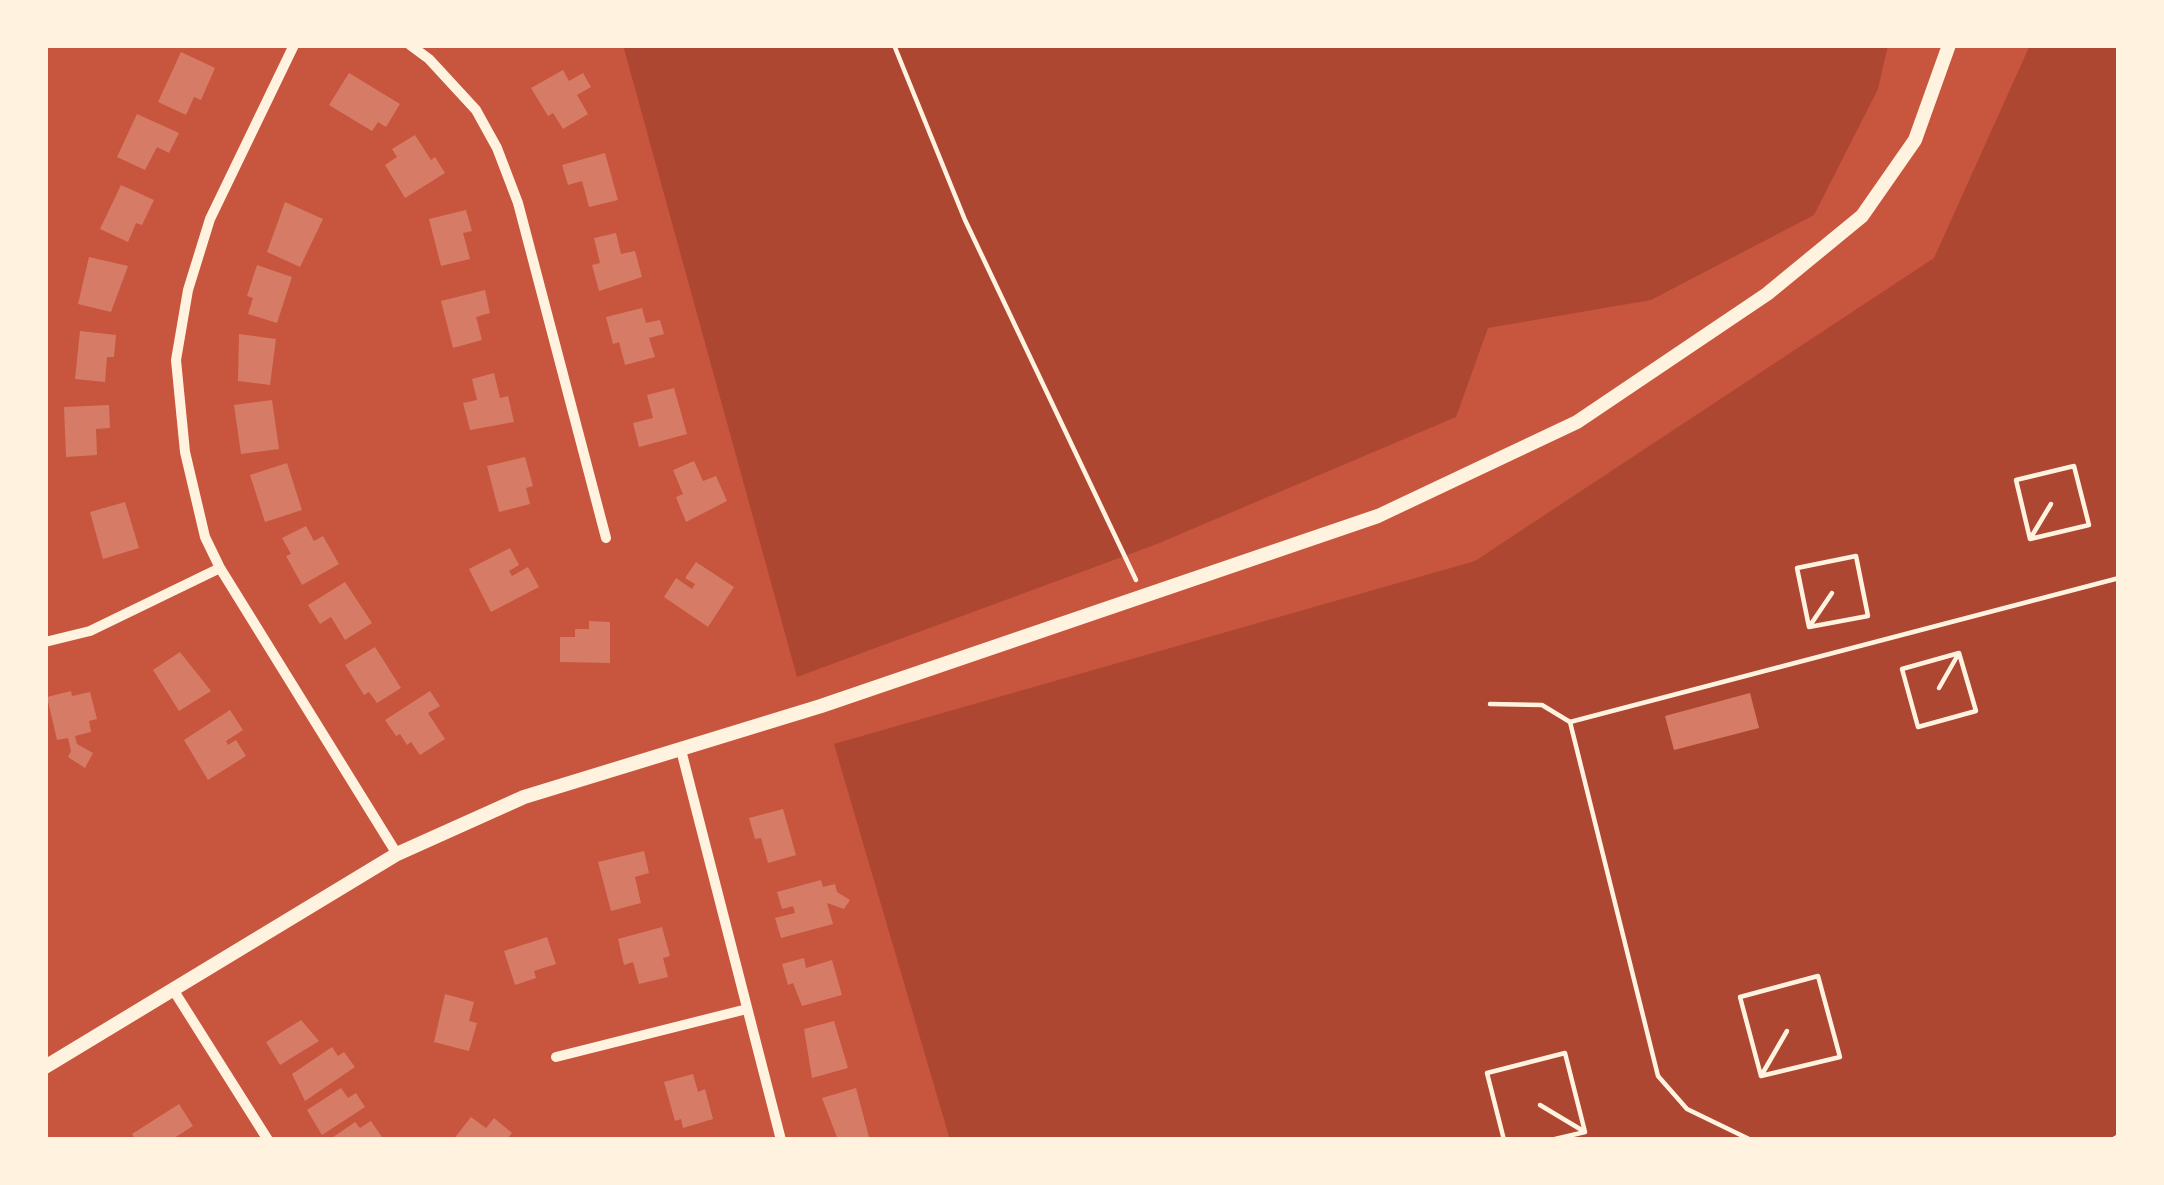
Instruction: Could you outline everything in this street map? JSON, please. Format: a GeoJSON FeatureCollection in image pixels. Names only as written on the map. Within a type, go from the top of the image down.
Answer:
{"type":"FeatureCollection","features":[{"type":"Feature","properties":{"kind":"main road"},"geometry":{"type":"LineString","coordinates":[[45,1067],[397,854],[524,797],[860,694],[1378,516],[1577,422],[1767,294],[1862,216],[1915,140],[1949,45]]}},
{"type":"Feature","properties":{"kind":"street"},"geometry":{"type":"LineString","coordinates":[[294,45],[211,219],[188,290],[176,361],[185,452],[205,537],[220,568],[397,854]]}},
{"type":"Feature","properties":{"kind":"street"},"geometry":{"type":"LineString","coordinates":[[410,45],[429,58],[476,110],[518,203],[605,538]]}},
{"type":"Feature","properties":{"kind":"street"},"geometry":{"type":"LineString","coordinates":[[45,642],[90,631],[220,568]]}},
{"type":"Feature","properties":{"kind":"street"},"geometry":{"type":"LineString","coordinates":[[681,750],[781,1140]]}},
{"type":"Feature","properties":{"kind":"street"},"geometry":{"type":"LineString","coordinates":[[174,991],[268,1140]]}},
{"type":"Feature","properties":{"kind":"street"},"geometry":{"type":"LineString","coordinates":[[556,1057],[747,1009]]}},
{"type":"Feature","properties":{"kind":"path"},"geometry":{"type":"LineString","coordinates":[[894,45],[965,220],[1144,596]]}},
{"type":"Feature","properties":{"kind":"path"},"geometry":{"type":"LineString","coordinates":[[2074,466],[2089,525],[2030,539],[2016,480],[2074,466]]}},
{"type":"Feature","properties":{"kind":"path"},"geometry":{"type":"LineString","coordinates":[[2030,539],[2051,504]]}},
{"type":"Feature","properties":{"kind":"path"},"geometry":{"type":"LineString","coordinates":[[1856,556],[1868,616],[1809,627],[1797,568],[1856,556]]}},
{"type":"Feature","properties":{"kind":"path"},"geometry":{"type":"LineString","coordinates":[[1570,722],[2119,578]]}},
{"type":"Feature","properties":{"kind":"path"},"geometry":{"type":"LineString","coordinates":[[1809,627],[1832,593]]}},
{"type":"Feature","properties":{"kind":"path"},"geometry":{"type":"LineString","coordinates":[[1959,653],[1976,711],[1918,727],[1902,669],[1959,653]]}},
{"type":"Feature","properties":{"kind":"path"},"geometry":{"type":"LineString","coordinates":[[1940,688],[1959,653]]}},
{"type":"Feature","properties":{"kind":"path"},"geometry":{"type":"LineString","coordinates":[[1490,704],[1542,704],[1570,722],[1658,1076],[1688,1109],[1751,1140]]}},
{"type":"Feature","properties":{"kind":"path"},"geometry":{"type":"LineString","coordinates":[[1817,976],[1840,1057],[1761,1076],[1740,997],[1817,976]]}},
{"type":"Feature","properties":{"kind":"path"},"geometry":{"type":"LineString","coordinates":[[1761,1076],[1787,1031]]}},
{"type":"Feature","properties":{"kind":"path"},"geometry":{"type":"LineString","coordinates":[[1504,1140],[1487,1072],[1565,1053],[1585,1132]]}},
{"type":"Feature","properties":{"kind":"path"},"geometry":{"type":"LineString","coordinates":[[1540,1105],[1585,1132]]}},
{"type":"Feature","properties":{"kind":"path"},"geometry":{"type":"LineString","coordinates":[[1551,1140],[1585,1132]]}},
{"type":"Feature","properties":{"kind":"shaded area"},"geometry":{"type":"Polygon","coordinates":[[[623,45],[1888,45],[1878,89],[1814,215],[1651,300],[1488,328],[1456,417],[1157,544],[797,677],[623,45]]]}},
{"type":"Feature","properties":{"kind":"shaded area"},"geometry":{"type":"Polygon","coordinates":[[[2030,45],[2119,45],[2119,1140],[950,1140],[834,744],[1475,561],[1934,258],[2030,45]]]}},
{"type":"Feature","properties":{"kind":"building"},"geometry":{"type":"Polygon","coordinates":[[[181,52],[215,68],[201,100],[194,97],[186,115],[158,102],[181,52]]]}},
{"type":"Feature","properties":{"kind":"building"},"geometry":{"type":"Polygon","coordinates":[[[563,70],[569,81],[583,73],[591,87],[577,95],[588,114],[563,129],[553,113],[548,116],[531,88],[563,70]]]}},
{"type":"Feature","properties":{"kind":"building"},"geometry":{"type":"Polygon","coordinates":[[[349,73],[400,104],[386,127],[378,122],[372,131],[329,105],[349,73]]]}},
{"type":"Feature","properties":{"kind":"building"},"geometry":{"type":"Polygon","coordinates":[[[137,114],[179,133],[169,153],[157,147],[145,170],[117,157],[137,114]]]}},
{"type":"Feature","properties":{"kind":"building"},"geometry":{"type":"Polygon","coordinates":[[[415,135],[445,173],[405,198],[385,165],[397,157],[392,149],[415,135]]]}},
{"type":"Feature","properties":{"kind":"building"},"geometry":{"type":"Polygon","coordinates":[[[605,153],[618,200],[589,207],[582,181],[568,185],[562,165],[605,153]]]}},
{"type":"Feature","properties":{"kind":"building"},"geometry":{"type":"Polygon","coordinates":[[[121,185],[154,200],[128,242],[100,229],[121,185]]]}},
{"type":"Feature","properties":{"kind":"building"},"geometry":{"type":"Polygon","coordinates":[[[285,202],[323,219],[300,267],[267,252],[285,202]]]}},
{"type":"Feature","properties":{"kind":"building"},"geometry":{"type":"Polygon","coordinates":[[[466,210],[472,231],[463,233],[470,259],[441,266],[429,219],[466,210]]]}},
{"type":"Feature","properties":{"kind":"building"},"geometry":{"type":"Polygon","coordinates":[[[616,233],[621,254],[635,251],[642,277],[599,291],[592,265],[600,263],[594,238],[616,233]]]}},
{"type":"Feature","properties":{"kind":"building"},"geometry":{"type":"Polygon","coordinates":[[[89,257],[128,266],[111,312],[78,304],[89,257]]]}},
{"type":"Feature","properties":{"kind":"building"},"geometry":{"type":"Polygon","coordinates":[[[257,265],[292,277],[277,323],[248,314],[253,298],[247,296],[257,265]]]}},
{"type":"Feature","properties":{"kind":"building"},"geometry":{"type":"Polygon","coordinates":[[[485,290],[490,313],[476,317],[482,340],[453,348],[441,301],[485,290]]]}},
{"type":"Feature","properties":{"kind":"building"},"geometry":{"type":"Polygon","coordinates":[[[642,308],[646,323],[660,320],[664,334],[649,338],[655,357],[625,365],[606,317],[642,308]]]}},
{"type":"Feature","properties":{"kind":"building"},"geometry":{"type":"Polygon","coordinates":[[[80,331],[116,335],[114,357],[107,357],[105,382],[75,379],[80,331]]]}},
{"type":"Feature","properties":{"kind":"building"},"geometry":{"type":"Polygon","coordinates":[[[239,334],[276,339],[270,385],[238,381],[239,334]]]}},
{"type":"Feature","properties":{"kind":"building"},"geometry":{"type":"Polygon","coordinates":[[[494,373],[500,398],[508,396],[514,422],[470,430],[463,403],[477,400],[472,379],[494,373]]]}},
{"type":"Feature","properties":{"kind":"building"},"geometry":{"type":"Polygon","coordinates":[[[674,388],[687,434],[639,447],[633,423],[653,418],[647,395],[674,388]]]}},
{"type":"Feature","properties":{"kind":"building"},"geometry":{"type":"Polygon","coordinates":[[[272,400],[279,449],[241,454],[234,405],[272,400]]]}},
{"type":"Feature","properties":{"kind":"building"},"geometry":{"type":"Polygon","coordinates":[[[109,405],[110,428],[96,429],[97,455],[66,457],[64,407],[109,405]]]}},
{"type":"Feature","properties":{"kind":"building"},"geometry":{"type":"Polygon","coordinates":[[[525,457],[533,486],[526,488],[530,504],[499,512],[487,466],[525,457]]]}},
{"type":"Feature","properties":{"kind":"building"},"geometry":{"type":"Polygon","coordinates":[[[694,461],[703,481],[716,476],[727,501],[686,522],[676,497],[683,494],[673,470],[694,461]]]}},
{"type":"Feature","properties":{"kind":"building"},"geometry":{"type":"Polygon","coordinates":[[[287,463],[302,510],[265,522],[250,475],[287,463]]]}},
{"type":"Feature","properties":{"kind":"building"},"geometry":{"type":"Polygon","coordinates":[[[125,502],[139,548],[103,559],[90,512],[125,502]]]}},
{"type":"Feature","properties":{"kind":"building"},"geometry":{"type":"Polygon","coordinates":[[[306,526],[314,541],[323,536],[339,564],[302,585],[282,538],[306,526]]]}},
{"type":"Feature","properties":{"kind":"building"},"geometry":{"type":"Polygon","coordinates":[[[510,548],[519,565],[509,571],[512,576],[528,567],[539,587],[491,612],[469,569],[510,548]]]}},
{"type":"Feature","properties":{"kind":"building"},"geometry":{"type":"Polygon","coordinates":[[[696,562],[734,587],[708,627],[664,597],[676,578],[692,589],[695,584],[685,578],[696,562]]]}},
{"type":"Feature","properties":{"kind":"building"},"geometry":{"type":"Polygon","coordinates":[[[345,582],[372,623],[345,640],[331,617],[320,624],[308,605],[345,582]]]}},
{"type":"Feature","properties":{"kind":"building"},"geometry":{"type":"Polygon","coordinates":[[[589,621],[610,622],[610,663],[560,662],[560,637],[575,637],[575,629],[589,629],[589,621]]]}},
{"type":"Feature","properties":{"kind":"building"},"geometry":{"type":"Polygon","coordinates":[[[375,647],[401,688],[377,703],[369,692],[364,695],[345,665],[375,647]]]}},
{"type":"Feature","properties":{"kind":"building"},"geometry":{"type":"Polygon","coordinates":[[[180,652],[211,691],[179,711],[153,670],[180,652]]]}},
{"type":"Feature","properties":{"kind":"building"},"geometry":{"type":"Polygon","coordinates":[[[71,691],[72,696],[90,692],[97,719],[89,721],[91,732],[75,736],[77,744],[93,753],[85,768],[68,757],[68,738],[57,740],[47,697],[71,691]]]}},
{"type":"Feature","properties":{"kind":"building"},"geometry":{"type":"Polygon","coordinates":[[[430,691],[440,706],[428,713],[445,739],[420,755],[385,720],[430,691]]]}},
{"type":"Feature","properties":{"kind":"building"},"geometry":{"type":"Polygon","coordinates":[[[1750,693],[1759,728],[1674,750],[1665,716],[1750,693]]]}},
{"type":"Feature","properties":{"kind":"building"},"geometry":{"type":"Polygon","coordinates":[[[230,710],[243,730],[226,741],[228,745],[236,740],[246,756],[208,780],[184,740],[230,710]]]}},
{"type":"Feature","properties":{"kind":"building"},"geometry":{"type":"Polygon","coordinates":[[[783,809],[796,855],[768,863],[749,818],[783,809]]]}},
{"type":"Feature","properties":{"kind":"building"},"geometry":{"type":"Polygon","coordinates":[[[644,851],[649,873],[635,877],[641,903],[611,911],[598,862],[644,851]]]}},
{"type":"Feature","properties":{"kind":"building"},"geometry":{"type":"Polygon","coordinates":[[[821,880],[823,887],[835,884],[837,892],[850,900],[844,909],[827,903],[833,924],[781,938],[775,918],[795,913],[793,906],[782,909],[777,892],[821,880]]]}},
{"type":"Feature","properties":{"kind":"building"},"geometry":{"type":"Polygon","coordinates":[[[662,927],[670,956],[663,958],[668,977],[639,984],[633,962],[624,965],[618,939],[662,927]]]}},
{"type":"Feature","properties":{"kind":"building"},"geometry":{"type":"Polygon","coordinates":[[[547,937],[556,964],[534,971],[536,978],[515,985],[504,951],[547,937]]]}},
{"type":"Feature","properties":{"kind":"building"},"geometry":{"type":"Polygon","coordinates":[[[804,958],[806,968],[832,960],[842,995],[802,1006],[793,983],[788,985],[782,964],[804,958]]]}},
{"type":"Feature","properties":{"kind":"building"},"geometry":{"type":"Polygon","coordinates":[[[445,994],[474,1002],[469,1021],[477,1023],[469,1051],[434,1042],[445,994]]]}},
{"type":"Feature","properties":{"kind":"building"},"geometry":{"type":"Polygon","coordinates":[[[301,1020],[319,1041],[280,1065],[266,1042],[301,1020]]]}},
{"type":"Feature","properties":{"kind":"building"},"geometry":{"type":"Polygon","coordinates":[[[834,1021],[848,1068],[812,1078],[804,1029],[834,1021]]]}},
{"type":"Feature","properties":{"kind":"building"},"geometry":{"type":"Polygon","coordinates":[[[332,1047],[338,1056],[344,1052],[355,1067],[305,1101],[292,1074],[332,1047]]]}},
{"type":"Feature","properties":{"kind":"building"},"geometry":{"type":"Polygon","coordinates":[[[693,1074],[698,1092],[705,1089],[713,1119],[683,1128],[681,1119],[675,1121],[664,1082],[693,1074]]]}},
{"type":"Feature","properties":{"kind":"building"},"geometry":{"type":"Polygon","coordinates":[[[341,1088],[348,1098],[356,1093],[365,1107],[322,1135],[307,1110],[341,1088]]]}},
{"type":"Feature","properties":{"kind":"building"},"geometry":{"type":"Polygon","coordinates":[[[856,1088],[869,1137],[838,1140],[822,1098],[856,1088]]]}},
{"type":"Feature","properties":{"kind":"building"},"geometry":{"type":"Polygon","coordinates":[[[179,1104],[193,1126],[171,1140],[136,1140],[132,1134],[179,1104]]]}},
{"type":"Feature","properties":{"kind":"building"},"geometry":{"type":"Polygon","coordinates":[[[471,1117],[486,1128],[494,1118],[512,1133],[506,1140],[453,1140],[471,1117]]]}},
{"type":"Feature","properties":{"kind":"building"},"geometry":{"type":"Polygon","coordinates":[[[371,1121],[384,1140],[329,1140],[355,1122],[360,1128],[371,1121]]]}}]}
